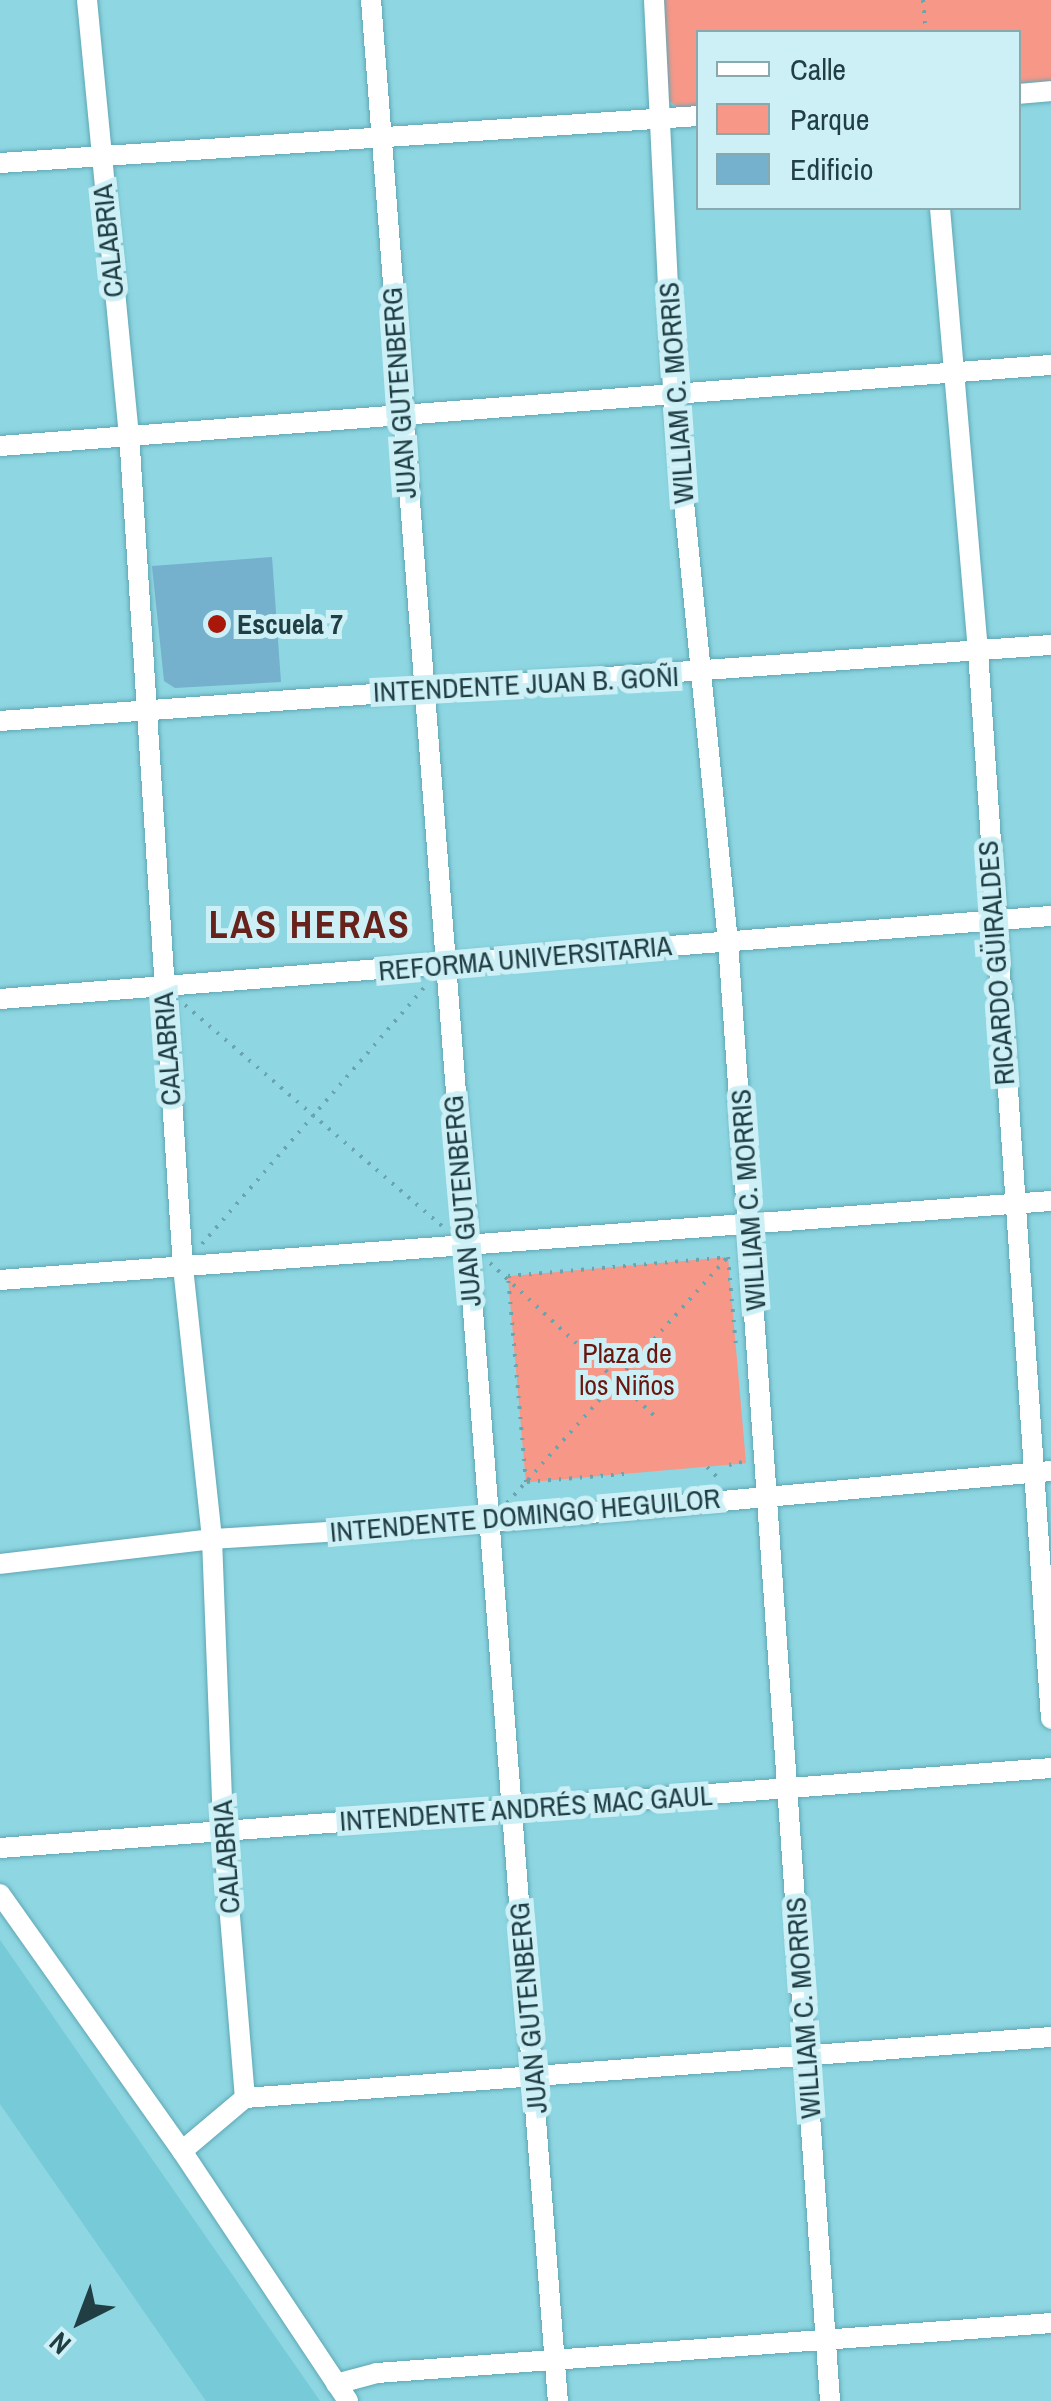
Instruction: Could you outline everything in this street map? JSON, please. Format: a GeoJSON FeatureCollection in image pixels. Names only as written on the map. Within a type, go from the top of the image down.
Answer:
{"type":"FeatureCollection","features":[{"type":"Feature","properties":{"kind":"street","name":"CALABRIA"},"geometry":{"type":"LineString","coordinates":[[88,0],[99,155],[129,433],[142,710],[182,1266],[212,1539],[223,1831],[245,2098]]}},
{"type":"Feature","properties":{"kind":"street","name":"JUAN GUTENBERG"},"geometry":{"type":"LineString","coordinates":[[371,0],[464,1245],[491,1522],[558,2401]]}},
{"type":"Feature","properties":{"kind":"street","name":"WILLIAM C. MORRIS"},"geometry":{"type":"LineString","coordinates":[[654,0],[673,393],[728,942],[771,1494],[830,2401]]}},
{"type":"Feature","properties":{"kind":"street"},"geometry":{"type":"LineString","coordinates":[[1021,94],[1051,92]]}},
{"type":"Feature","properties":{"kind":"street"},"geometry":{"type":"LineString","coordinates":[[0,164],[696,116]]}},
{"type":"Feature","properties":{"kind":"street","name":"RICARDO GÜIRALDES"},"geometry":{"type":"LineString","coordinates":[[940,210],[978,652],[992,921],[1013,1204],[1042,1472],[1051,1719]]}},
{"type":"Feature","properties":{"kind":"street"},"geometry":{"type":"LineString","coordinates":[[0,446],[129,433],[1051,365]]}},
{"type":"Feature","properties":{"kind":"street","name":"INTENDENTE JUAN B. GOÑI"},"geometry":{"type":"LineString","coordinates":[[0,721],[1051,645]]}},
{"type":"Feature","properties":{"kind":"street","name":"REFORMA UNIVERSITARIA"},"geometry":{"type":"LineString","coordinates":[[0,999],[1051,916]]}},
{"type":"Feature","properties":{"kind":"street"},"geometry":{"type":"LineString","coordinates":[[0,1280],[1051,1201]]}},
{"type":"Feature","properties":{"kind":"street","name":"INTENDENTE DOMINGO HEGUILOR"},"geometry":{"type":"LineString","coordinates":[[0,1564],[212,1539],[491,1522],[1042,1472]]}},
{"type":"Feature","properties":{"kind":"street","name":"INTENDENTE ANDRÉS MAC GAUL"},"geometry":{"type":"LineString","coordinates":[[0,1848],[1051,1768]]}},
{"type":"Feature","properties":{"kind":"street"},"geometry":{"type":"LineString","coordinates":[[0,1894],[182,2151],[342,2393],[376,2373],[1051,2324]]}},
{"type":"Feature","properties":{"kind":"street"},"geometry":{"type":"LineString","coordinates":[[182,2151],[245,2098],[535,2073],[1051,2037]]}},
{"type":"Feature","properties":{"kind":"path"},"geometry":{"type":"LineString","coordinates":[[923,0],[926,30]]}},
{"type":"Feature","properties":{"kind":"path"},"geometry":{"type":"LineString","coordinates":[[182,1266],[444,964]]}},
{"type":"Feature","properties":{"kind":"path"},"geometry":{"type":"LineString","coordinates":[[162,986],[464,1245],[508,1276],[658,1420]]}},
{"type":"Feature","properties":{"kind":"path"},"geometry":{"type":"LineString","coordinates":[[491,1522],[728,1257],[750,1224]]}},
{"type":"Feature","properties":{"kind":"path"},"geometry":{"type":"LineString","coordinates":[[508,1276],[728,1257]]}},
{"type":"Feature","properties":{"kind":"path"},"geometry":{"type":"LineString","coordinates":[[728,1257],[736,1351]]}},
{"type":"Feature","properties":{"kind":"path"},"geometry":{"type":"LineString","coordinates":[[508,1276],[526,1482]]}},
{"type":"Feature","properties":{"kind":"path"},"geometry":{"type":"LineString","coordinates":[[730,1465],[746,1463],[744,1445]]}},
{"type":"Feature","properties":{"kind":"path"},"geometry":{"type":"LineString","coordinates":[[526,1482],[624,1474]]}},
{"type":"Feature","properties":{"kind":"shaded area"},"geometry":{"type":"Polygon","coordinates":[[[0,1940],[320,2401],[206,2401],[0,2104],[0,1940]]]}},
{"type":"Feature","properties":{"kind":"green space"},"geometry":{"type":"Polygon","coordinates":[[[661,0],[1051,0],[1051,81],[1021,83],[1021,30],[696,30],[696,107],[680,109],[668,100],[661,0]]]}},
{"type":"Feature","properties":{"kind":"green space","name":"Plaza de los Niños"},"geometry":{"type":"Polygon","coordinates":[[[728,1257],[746,1463],[526,1482],[508,1276],[728,1257]]]}},
{"type":"Feature","properties":{"kind":"building","name":"Escuela 7"},"geometry":{"type":"Polygon","coordinates":[[[272,557],[281,682],[175,688],[164,681],[152,566],[272,557]]]}},
{"type":"Feature","properties":{"kind":"place","name":"Escuela 7"},"geometry":{"type":"Point","coordinates":[217,624]}},
{"type":"Feature","properties":{"kind":"district","name":"LAS HERAS"},"geometry":{"type":"Point","coordinates":[310,925]}}]}
